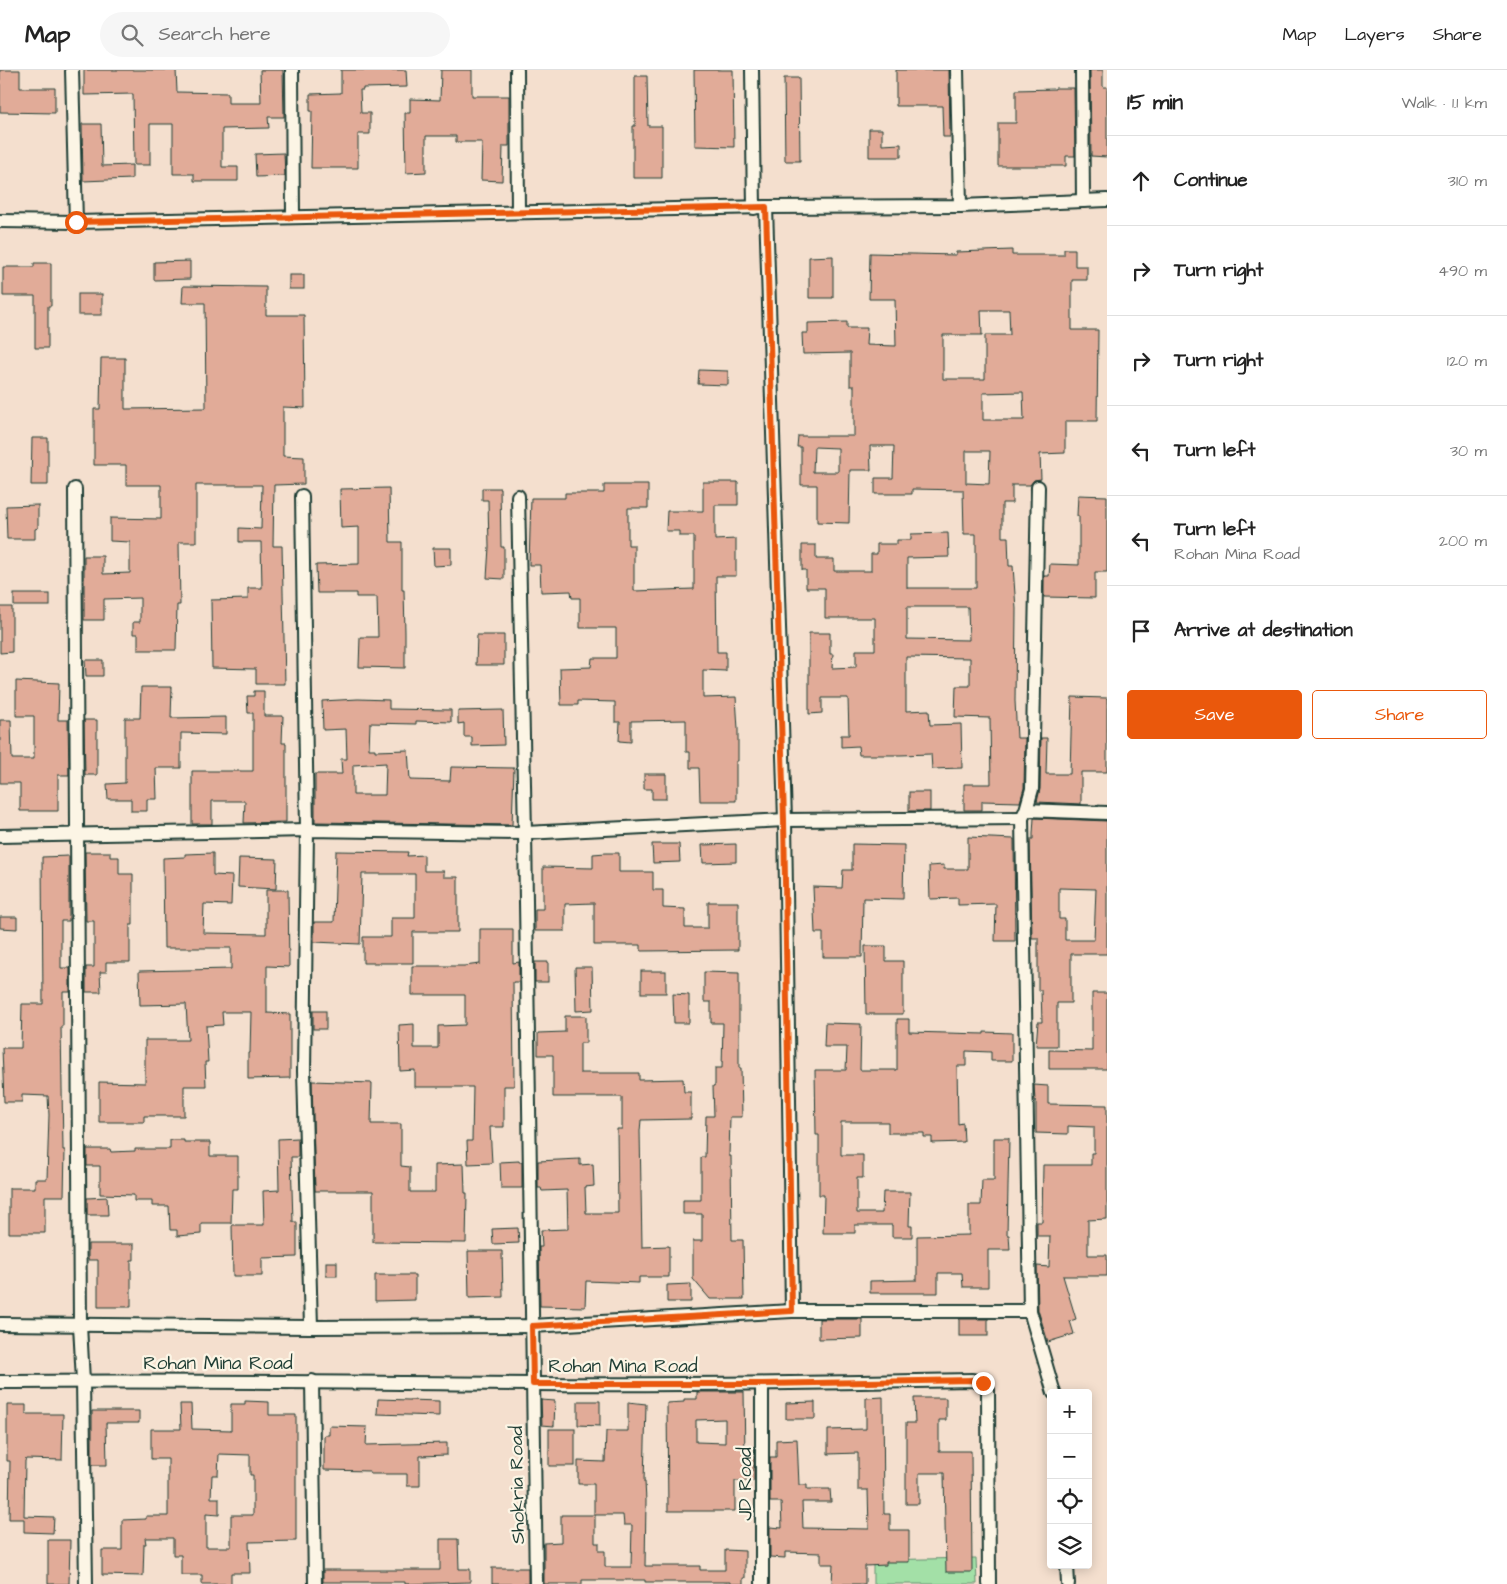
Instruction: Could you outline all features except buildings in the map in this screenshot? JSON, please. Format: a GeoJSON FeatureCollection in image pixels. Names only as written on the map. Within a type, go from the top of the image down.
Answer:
{"type":"FeatureCollection","features":[{"type":"Feature","properties":{"kind":"street"},"geometry":{"type":"LineString","coordinates":[[72,70],[76,222]]}},
{"type":"Feature","properties":{"kind":"street"},"geometry":{"type":"LineString","coordinates":[[292,70],[292,217]]}},
{"type":"Feature","properties":{"kind":"street"},"geometry":{"type":"LineString","coordinates":[[517,70],[518,212]]}},
{"type":"Feature","properties":{"kind":"street"},"geometry":{"type":"LineString","coordinates":[[752,70],[760,207],[784,820],[792,1311]]}},
{"type":"Feature","properties":{"kind":"street"},"geometry":{"type":"LineString","coordinates":[[957,70],[960,206]]}},
{"type":"Feature","properties":{"kind":"street"},"geometry":{"type":"LineString","coordinates":[[1082,70],[1083,201]]}},
{"type":"Feature","properties":{"kind":"street"},"geometry":{"type":"LineString","coordinates":[[0,221],[76,222],[760,207],[960,206],[1107,200]]}},
{"type":"Feature","properties":{"kind":"street"},"geometry":{"type":"LineString","coordinates":[[1038,487],[1032,789],[1024,814],[1030,1311],[1053,1389]]}},
{"type":"Feature","properties":{"kind":"street"},"geometry":{"type":"LineString","coordinates":[[75,489],[80,1325],[86,1584]]}},
{"type":"Feature","properties":{"kind":"street"},"geometry":{"type":"LineString","coordinates":[[302,496],[307,830],[304,1071],[311,1327]]}},
{"type":"Feature","properties":{"kind":"street","name":"Shokria Road"},"geometry":{"type":"LineString","coordinates":[[518,496],[536,1584]]}},
{"type":"Feature","properties":{"kind":"street"},"geometry":{"type":"LineString","coordinates":[[0,836],[307,830],[525,833],[784,820],[1107,813]]}},
{"type":"Feature","properties":{"kind":"street"},"geometry":{"type":"LineString","coordinates":[[0,1324],[311,1327],[532,1326],[792,1311],[1030,1311]]}},
{"type":"Feature","properties":{"kind":"street","name":"Rohan Mina Road"},"geometry":{"type":"LineString","coordinates":[[0,1382],[312,1381],[533,1384],[762,1384],[972,1380],[983,1383],[988,1390],[989,1584]]}},
{"type":"Feature","properties":{"kind":"street"},"geometry":{"type":"LineString","coordinates":[[312,1381],[315,1584]]}},
{"type":"Feature","properties":{"kind":"street","name":"JD Road"},"geometry":{"type":"LineString","coordinates":[[762,1384],[762,1584]]}},
{"type":"Feature","properties":{"kind":"street"},"geometry":{"type":"LineString","coordinates":[[1068,1569],[1068,1584]]}},
{"type":"Feature","properties":{"kind":"green space"},"geometry":{"type":"Polygon","coordinates":[[[976,1558],[977,1584],[873,1584],[873,1560],[976,1558]]]}},
{"type":"Feature","properties":{"kind":"route"},"geometry":{"type":"LineString","coordinates":[[76,222],[766,207],[784,820],[792,1311],[532,1326],[533,1384],[762,1384],[972,1380],[983,1383]]}}]}
